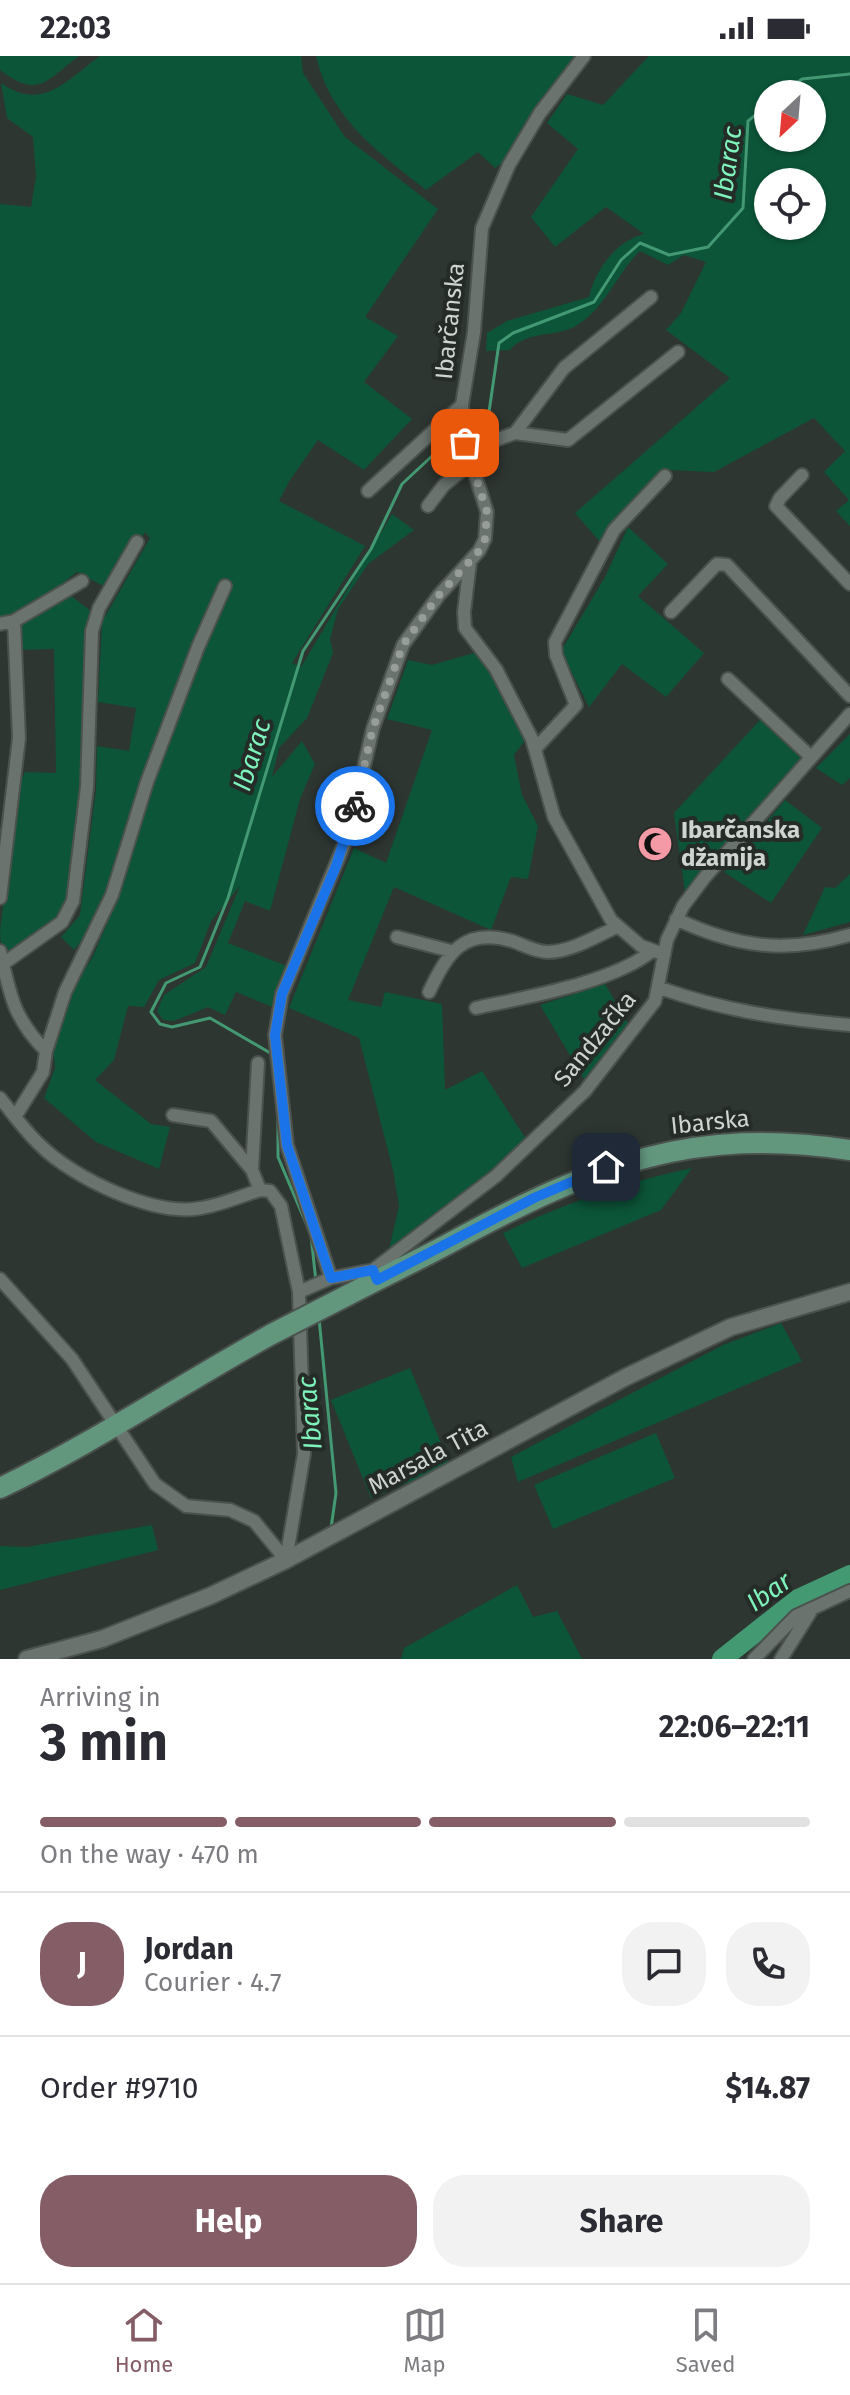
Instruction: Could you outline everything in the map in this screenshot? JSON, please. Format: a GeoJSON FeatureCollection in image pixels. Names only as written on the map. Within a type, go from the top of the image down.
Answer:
{"type":"FeatureCollection","features":[{"type":"Feature","properties":{"kind":"main road","name":"Ibarska"},"geometry":{"type":"LineString","coordinates":[[0,1488],[272,1334],[350,1294],[375,1275],[534,1198],[606,1167],[695,1146],[780,1142],[850,1150]]}},
{"type":"Feature","properties":{"kind":"street","name":"Ibarčanska"},"geometry":{"type":"LineString","coordinates":[[326,1280],[287,1145],[275,1035],[276,1018],[297,954],[348,835],[373,728],[403,645],[485,539],[487,527],[480,484],[468,452],[462,405],[474,332],[482,228],[517,152],[540,113],[584,56]]}},
{"type":"Feature","properties":{"kind":"street"},"geometry":{"type":"LineString","coordinates":[[515,433],[564,368],[651,297]]}},
{"type":"Feature","properties":{"kind":"street"},"geometry":{"type":"LineString","coordinates":[[428,506],[468,452],[515,433],[568,440],[678,352]]}},
{"type":"Feature","properties":{"kind":"street"},"geometry":{"type":"LineString","coordinates":[[368,491],[462,405]]}},
{"type":"Feature","properties":{"kind":"street"},"geometry":{"type":"LineString","coordinates":[[802,475],[776,506],[850,584]]}},
{"type":"Feature","properties":{"kind":"street"},"geometry":{"type":"LineString","coordinates":[[535,749],[576,705],[554,648],[559,634],[589,584],[614,530],[665,476]]}},
{"type":"Feature","properties":{"kind":"street"},"geometry":{"type":"LineString","coordinates":[[3,964],[62,922],[73,901],[87,787],[92,631],[99,608],[137,542]]}},
{"type":"Feature","properties":{"kind":"street"},"geometry":{"type":"LineString","coordinates":[[470,562],[465,628],[496,669],[535,749],[554,817],[593,891],[617,927],[657,952]]}},
{"type":"Feature","properties":{"kind":"street"},"geometry":{"type":"LineString","coordinates":[[671,612],[717,564],[727,565],[850,696]]}},
{"type":"Feature","properties":{"kind":"street"},"geometry":{"type":"LineString","coordinates":[[0,898],[19,738],[7,622],[82,581]]}},
{"type":"Feature","properties":{"kind":"street"},"geometry":{"type":"LineString","coordinates":[[15,1117],[43,1072],[46,1051],[65,992],[112,895],[147,782],[198,647],[225,586]]}},
{"type":"Feature","properties":{"kind":"street"},"geometry":{"type":"LineString","coordinates":[[728,679],[811,757]]}},
{"type":"Feature","properties":{"kind":"street","name":"Sandzačka"},"geometry":{"type":"LineString","coordinates":[[375,1275],[496,1176],[585,1091],[655,1001],[660,988],[657,952],[705,877],[850,714]]}},
{"type":"Feature","properties":{"kind":"street"},"geometry":{"type":"LineString","coordinates":[[676,919],[740,943],[777,946],[822,943],[850,935]]}},
{"type":"Feature","properties":{"kind":"street"},"geometry":{"type":"LineString","coordinates":[[429,992],[451,951],[469,940],[485,937],[509,940],[536,950],[560,951],[617,927]]}},
{"type":"Feature","properties":{"kind":"street"},"geometry":{"type":"LineString","coordinates":[[397,937],[451,951]]}},
{"type":"Feature","properties":{"kind":"street"},"geometry":{"type":"LineString","coordinates":[[0,951],[13,1007],[27,1032],[46,1051]]}},
{"type":"Feature","properties":{"kind":"street"},"geometry":{"type":"LineString","coordinates":[[476,1008],[568,986],[657,952]]}},
{"type":"Feature","properties":{"kind":"street"},"geometry":{"type":"LineString","coordinates":[[660,988],[755,1016],[850,1025]]}},
{"type":"Feature","properties":{"kind":"street"},"geometry":{"type":"LineString","coordinates":[[252,1170],[258,1063]]}},
{"type":"Feature","properties":{"kind":"street"},"geometry":{"type":"LineString","coordinates":[[0,1098],[39,1145],[58,1160],[133,1201],[171,1209],[200,1209],[260,1190],[270,1191],[281,1206],[303,1290],[304,1454],[286,1560]]}},
{"type":"Feature","properties":{"kind":"street"},"geometry":{"type":"LineString","coordinates":[[173,1115],[211,1121],[252,1170],[260,1190]]}},
{"type":"Feature","properties":{"kind":"street"},"geometry":{"type":"LineString","coordinates":[[303,1290],[326,1280],[375,1275]]}},
{"type":"Feature","properties":{"kind":"street"},"geometry":{"type":"LineString","coordinates":[[0,1279],[72,1359],[155,1484],[174,1499],[198,1509],[230,1510],[254,1521],[286,1560]]}},
{"type":"Feature","properties":{"kind":"street","name":"Marsala Tita"},"geometry":{"type":"LineString","coordinates":[[27,1659],[102,1639],[210,1596],[286,1560],[626,1377],[731,1327],[850,1292]]}},
{"type":"Feature","properties":{"kind":"street"},"geometry":{"type":"LineString","coordinates":[[754,1659],[785,1625],[850,1591]]}},
{"type":"Feature","properties":{"kind":"street"},"geometry":{"type":"LineString","coordinates":[[781,1659],[813,1608]]}},
{"type":"Feature","properties":{"kind":"green space"},"geometry":{"type":"Polygon","coordinates":[[[0,56],[79,56],[50,79],[33,85],[13,79],[0,70],[0,56]]]}},
{"type":"Feature","properties":{"kind":"green space"},"geometry":{"type":"Polygon","coordinates":[[[100,56],[301,56],[303,73],[345,137],[438,209],[365,317],[398,336],[364,382],[412,419],[364,470],[318,440],[279,501],[365,546],[292,663],[301,667],[392,514],[414,530],[368,564],[338,609],[330,639],[333,653],[307,718],[279,748],[272,777],[302,741],[315,764],[300,799],[270,911],[245,901],[228,943],[292,968],[275,1008],[236,992],[225,1015],[208,1007],[174,1021],[163,1020],[157,1011],[164,995],[206,967],[240,886],[211,921],[195,963],[159,980],[144,1007],[128,1006],[114,1060],[95,1080],[151,1124],[170,1127],[159,1169],[96,1142],[44,1098],[55,1068],[53,1048],[70,994],[93,956],[112,912],[147,800],[202,648],[231,585],[225,580],[195,644],[102,916],[74,950],[61,937],[80,915],[96,789],[97,746],[129,751],[136,708],[98,702],[102,622],[150,538],[145,532],[109,589],[77,572],[14,621],[0,620],[0,204],[31,207],[36,177],[33,137],[7,118],[1,83],[29,95],[41,94],[65,83],[100,56]]]}},
{"type":"Feature","properties":{"kind":"green space"},"geometry":{"type":"Polygon","coordinates":[[[316,56],[580,56],[513,156],[495,168],[478,152],[426,190],[374,148],[345,116],[332,98],[316,56]]]}},
{"type":"Feature","properties":{"kind":"green space"},"geometry":{"type":"Polygon","coordinates":[[[649,56],[850,56],[850,526],[836,511],[849,500],[824,472],[845,451],[814,418],[714,472],[669,470],[601,543],[575,513],[730,378],[666,330],[681,313],[706,262],[684,255],[668,265],[640,251],[585,320],[566,330],[524,340],[510,350],[486,351],[487,333],[507,321],[589,297],[596,277],[608,258],[624,243],[644,234],[606,207],[555,247],[531,217],[578,149],[547,123],[567,94],[603,105],[649,56]]]}},
{"type":"Feature","properties":{"kind":"green space"},"geometry":{"type":"Polygon","coordinates":[[[628,527],[668,564],[638,596],[704,653],[666,697],[622,664],[589,707],[561,651],[605,577],[628,527]]]}},
{"type":"Feature","properties":{"kind":"green space"},"geometry":{"type":"Polygon","coordinates":[[[66,592],[92,612],[83,788],[67,907],[42,934],[8,951],[1,946],[0,930],[19,785],[25,772],[56,773],[54,649],[17,650],[15,628],[66,592]]]}},
{"type":"Feature","properties":{"kind":"green space"},"geometry":{"type":"Polygon","coordinates":[[[474,653],[498,677],[526,739],[514,755],[522,795],[538,826],[528,879],[511,877],[491,930],[394,887],[348,1000],[381,1007],[385,992],[442,1004],[445,1090],[482,1071],[526,1139],[472,1188],[388,1254],[399,1206],[393,1170],[359,1038],[289,1008],[354,848],[386,863],[432,730],[387,719],[408,660],[432,665],[474,653]]]}},
{"type":"Feature","properties":{"kind":"green space"},"geometry":{"type":"Polygon","coordinates":[[[761,719],[806,763],[686,899],[674,813],[761,719]]]}},
{"type":"Feature","properties":{"kind":"green space"},"geometry":{"type":"Polygon","coordinates":[[[850,734],[850,778],[842,785],[816,768],[850,734]]]}},
{"type":"Feature","properties":{"kind":"green space"},"geometry":{"type":"Polygon","coordinates":[[[785,800],[822,828],[771,903],[724,872],[785,800]]]}},
{"type":"Feature","properties":{"kind":"green space"},"geometry":{"type":"Polygon","coordinates":[[[850,874],[850,922],[803,935],[825,887],[835,888],[850,874]]]}},
{"type":"Feature","properties":{"kind":"green space"},"geometry":{"type":"Polygon","coordinates":[[[605,984],[632,1030],[587,1084],[540,1005],[605,984]]]}},
{"type":"Feature","properties":{"kind":"green space"},"geometry":{"type":"Polygon","coordinates":[[[692,1168],[661,1210],[522,1268],[503,1233],[596,1194],[692,1168]]]}},
{"type":"Feature","properties":{"kind":"green space"},"geometry":{"type":"Polygon","coordinates":[[[781,1323],[802,1361],[518,1482],[511,1457],[723,1345],[781,1323]]]}},
{"type":"Feature","properties":{"kind":"green space"},"geometry":{"type":"Polygon","coordinates":[[[410,1368],[450,1465],[371,1498],[331,1400],[410,1368]]]}},
{"type":"Feature","properties":{"kind":"green space"},"geometry":{"type":"Polygon","coordinates":[[[656,1433],[675,1478],[553,1529],[534,1485],[656,1433]]]}},
{"type":"Feature","properties":{"kind":"green space"},"geometry":{"type":"Polygon","coordinates":[[[152,1525],[158,1550],[0,1590],[0,1546],[27,1547],[152,1525]]]}},
{"type":"Feature","properties":{"kind":"green space"},"geometry":{"type":"Polygon","coordinates":[[[517,1585],[533,1617],[557,1611],[582,1659],[401,1659],[404,1648],[517,1585]]]}},
{"type":"Feature","properties":{"kind":"building","name":"Ibarčanska džamija"},"geometry":{"type":"Polygon","coordinates":[[[658,829],[665,854],[651,859],[644,833],[658,829]]]}},
{"type":"Feature","properties":{"kind":"waterway","name":"Ibarac"},"geometry":{"type":"LineString","coordinates":[[801,80],[850,74]]}},
{"type":"Feature","properties":{"kind":"waterway","name":"Ibarac"},"geometry":{"type":"LineString","coordinates":[[468,426],[485,420],[489,412],[499,343],[513,333],[594,302],[621,260],[640,243],[669,255],[708,247],[743,208],[748,121],[754,116]]}},
{"type":"Feature","properties":{"kind":"waterway","name":"Ibarac"},"geometry":{"type":"LineString","coordinates":[[272,1054],[210,1018],[172,1027],[160,1024],[151,1012],[166,983],[200,967],[228,898],[303,651],[371,549],[402,484],[461,429]]}},
{"type":"Feature","properties":{"kind":"waterway","name":"Ibarac"},"geometry":{"type":"LineString","coordinates":[[278,1117],[278,1157],[311,1235],[316,1282]]}},
{"type":"Feature","properties":{"kind":"waterway","name":"Ibarac"},"geometry":{"type":"LineString","coordinates":[[319,1318],[336,1493],[331,1528]]}},
{"type":"Feature","properties":{"kind":"waterway","name":"Ibar"},"geometry":{"type":"LineString","coordinates":[[722,1659],[798,1599],[850,1575]]}},
{"type":"Feature","properties":{"kind":"way so far"},"geometry":{"type":"LineString","coordinates":[[355,806],[373,728],[403,645],[419,620],[479,551],[485,539],[487,512],[465,443]]}},
{"type":"Feature","properties":{"kind":"place","name":"Ibarčanska džamija"},"geometry":{"type":"Point","coordinates":[655,844]}},
{"type":"Feature","properties":{"kind":"route"},"geometry":{"type":"LineString","coordinates":[[355,806],[336,866],[282,994],[275,1035],[280,1058],[287,1145],[331,1278],[373,1270],[377,1280],[497,1216],[606,1167]]}}]}
